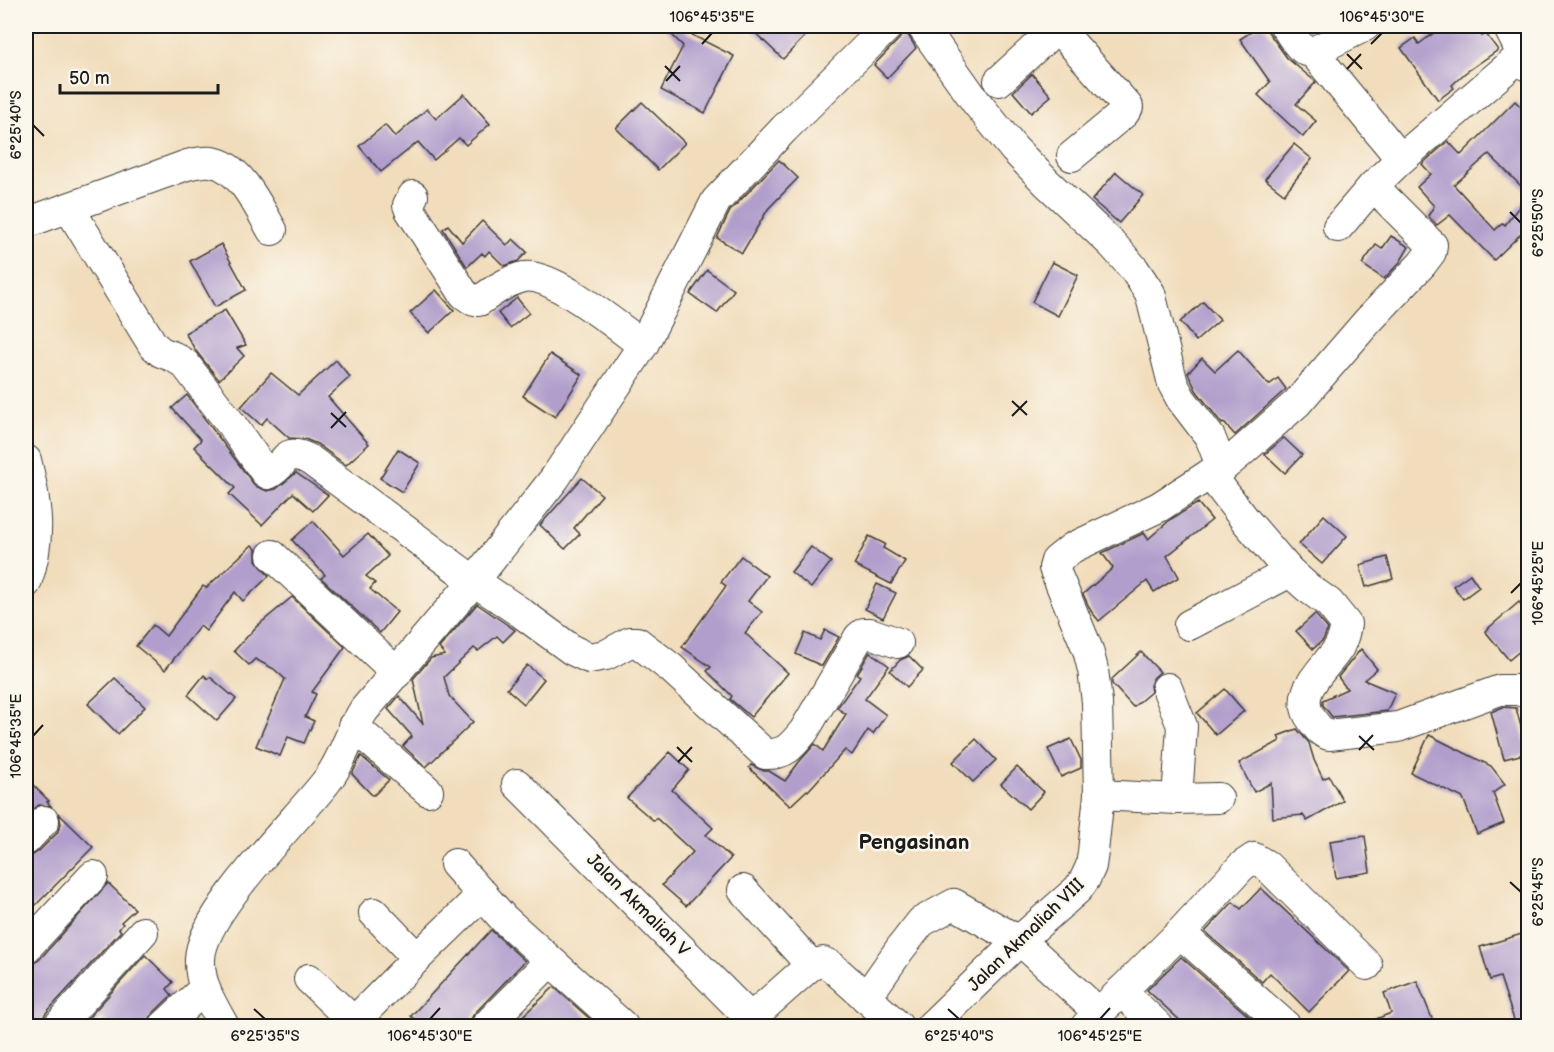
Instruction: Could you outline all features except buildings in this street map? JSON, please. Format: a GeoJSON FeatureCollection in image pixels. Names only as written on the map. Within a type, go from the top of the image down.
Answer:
{"type":"FeatureCollection","features":[{"type":"Feature","properties":{"kind":"street"},"geometry":{"type":"LineString","coordinates":[[224,1026],[204,988],[200,956],[207,932],[239,884],[326,782],[339,760],[353,726],[364,710],[474,582],[555,478],[643,345],[716,201],[784,129],[888,26]]}},
{"type":"Feature","properties":{"kind":"street"},"geometry":{"type":"LineString","coordinates":[[922,26],[976,102],[1014,149],[1112,244],[1134,269],[1150,293],[1173,384],[1181,399],[1210,437],[1216,471],[1246,521],[1290,572],[1329,603],[1346,624],[1345,635],[1338,648],[1307,690],[1305,700],[1307,713],[1321,732],[1329,735],[1398,727],[1500,690],[1519,690],[1528,694]]}},
{"type":"Feature","properties":{"kind":"street"},"geometry":{"type":"LineString","coordinates":[[999,81],[1058,26],[1128,106],[1124,113],[1072,156]]}},
{"type":"Feature","properties":{"kind":"street"},"geometry":{"type":"LineString","coordinates":[[1285,26],[1304,51],[1313,52],[1365,26]]}},
{"type":"Feature","properties":{"kind":"street"},"geometry":{"type":"LineString","coordinates":[[1338,226],[1373,186],[1401,159],[1525,60],[1508,26]]}},
{"type":"Feature","properties":{"kind":"street"},"geometry":{"type":"LineString","coordinates":[[1313,52],[1401,159]]}},
{"type":"Feature","properties":{"kind":"street"},"geometry":{"type":"LineString","coordinates":[[26,223],[187,165],[212,162],[234,174],[245,185],[272,230]]}},
{"type":"Feature","properties":{"kind":"street"},"geometry":{"type":"LineString","coordinates":[[1216,471],[1297,403],[1366,322],[1431,252],[1432,245],[1373,186]]}},
{"type":"Feature","properties":{"kind":"street"},"geometry":{"type":"LineString","coordinates":[[413,196],[410,200],[410,210],[464,294],[470,299],[478,301],[506,284],[523,277],[536,277],[561,287],[643,345]]}},
{"type":"Feature","properties":{"kind":"street"},"geometry":{"type":"LineString","coordinates":[[69,208],[153,345],[184,364],[265,472],[268,474],[272,472],[289,455],[298,454],[310,460],[474,582],[572,650],[589,658],[606,655],[630,642],[637,642],[671,668],[765,754],[785,752],[793,745],[804,731],[859,637],[864,633],[870,633],[898,643]]}},
{"type":"Feature","properties":{"kind":"street"},"geometry":{"type":"LineString","coordinates":[[26,460],[33,493],[36,533],[35,554],[26,583]]}},
{"type":"Feature","properties":{"kind":"street","name":"Jalan Akmaliah VIII"},"geometry":{"type":"LineString","coordinates":[[932,1026],[1020,940],[1078,888],[1091,866],[1099,795],[1094,670],[1054,568],[1056,561],[1072,548],[1159,507],[1216,471]]}},
{"type":"Feature","properties":{"kind":"street"},"geometry":{"type":"LineString","coordinates":[[272,555],[397,673]]}},
{"type":"Feature","properties":{"kind":"street"},"geometry":{"type":"LineString","coordinates":[[1189,625],[1290,572]]}},
{"type":"Feature","properties":{"kind":"street"},"geometry":{"type":"LineString","coordinates":[[1167,688],[1182,726],[1177,800]]}},
{"type":"Feature","properties":{"kind":"street"},"geometry":{"type":"LineString","coordinates":[[353,726],[428,791]]}},
{"type":"Feature","properties":{"kind":"street","name":"Jalan Akmaliah V"},"geometry":{"type":"LineString","coordinates":[[518,784],[750,1024]]}},
{"type":"Feature","properties":{"kind":"street"},"geometry":{"type":"LineString","coordinates":[[1099,795],[1177,800],[1218,798]]}},
{"type":"Feature","properties":{"kind":"street"},"geometry":{"type":"LineString","coordinates":[[866,998],[921,922],[954,904],[1020,940],[1092,1020],[1180,933],[1242,866],[1254,858],[1266,865],[1367,965]]}},
{"type":"Feature","properties":{"kind":"street"},"geometry":{"type":"LineString","coordinates":[[455,864],[504,919],[621,1026]]}},
{"type":"Feature","properties":{"kind":"street"},"geometry":{"type":"LineString","coordinates":[[26,948],[93,876]]}},
{"type":"Feature","properties":{"kind":"street"},"geometry":{"type":"LineString","coordinates":[[743,890],[811,966]]}},
{"type":"Feature","properties":{"kind":"street"},"geometry":{"type":"LineString","coordinates":[[309,979],[352,1024],[483,894]]}},
{"type":"Feature","properties":{"kind":"street"},"geometry":{"type":"LineString","coordinates":[[374,913],[417,958]]}},
{"type":"Feature","properties":{"kind":"street"},"geometry":{"type":"LineString","coordinates":[[57,1026],[142,932]]}},
{"type":"Feature","properties":{"kind":"street"},"geometry":{"type":"LineString","coordinates":[[1180,933],[1286,1026]]}},
{"type":"Feature","properties":{"kind":"street"},"geometry":{"type":"LineString","coordinates":[[486,1026],[550,962]]}},
{"type":"Feature","properties":{"kind":"street"},"geometry":{"type":"LineString","coordinates":[[750,1024],[811,966],[823,962],[831,966],[898,1026]]}},
{"type":"Feature","properties":{"kind":"street"},"geometry":{"type":"LineString","coordinates":[[164,1026],[204,988]]}},
{"type":"Feature","properties":{"kind":"street"},"geometry":{"type":"LineString","coordinates":[[1121,991],[1158,1026]]}},
{"type":"Feature","properties":{"kind":"district","name":"Pengasinan"},"geometry":{"type":"Point","coordinates":[914,842]}}]}
